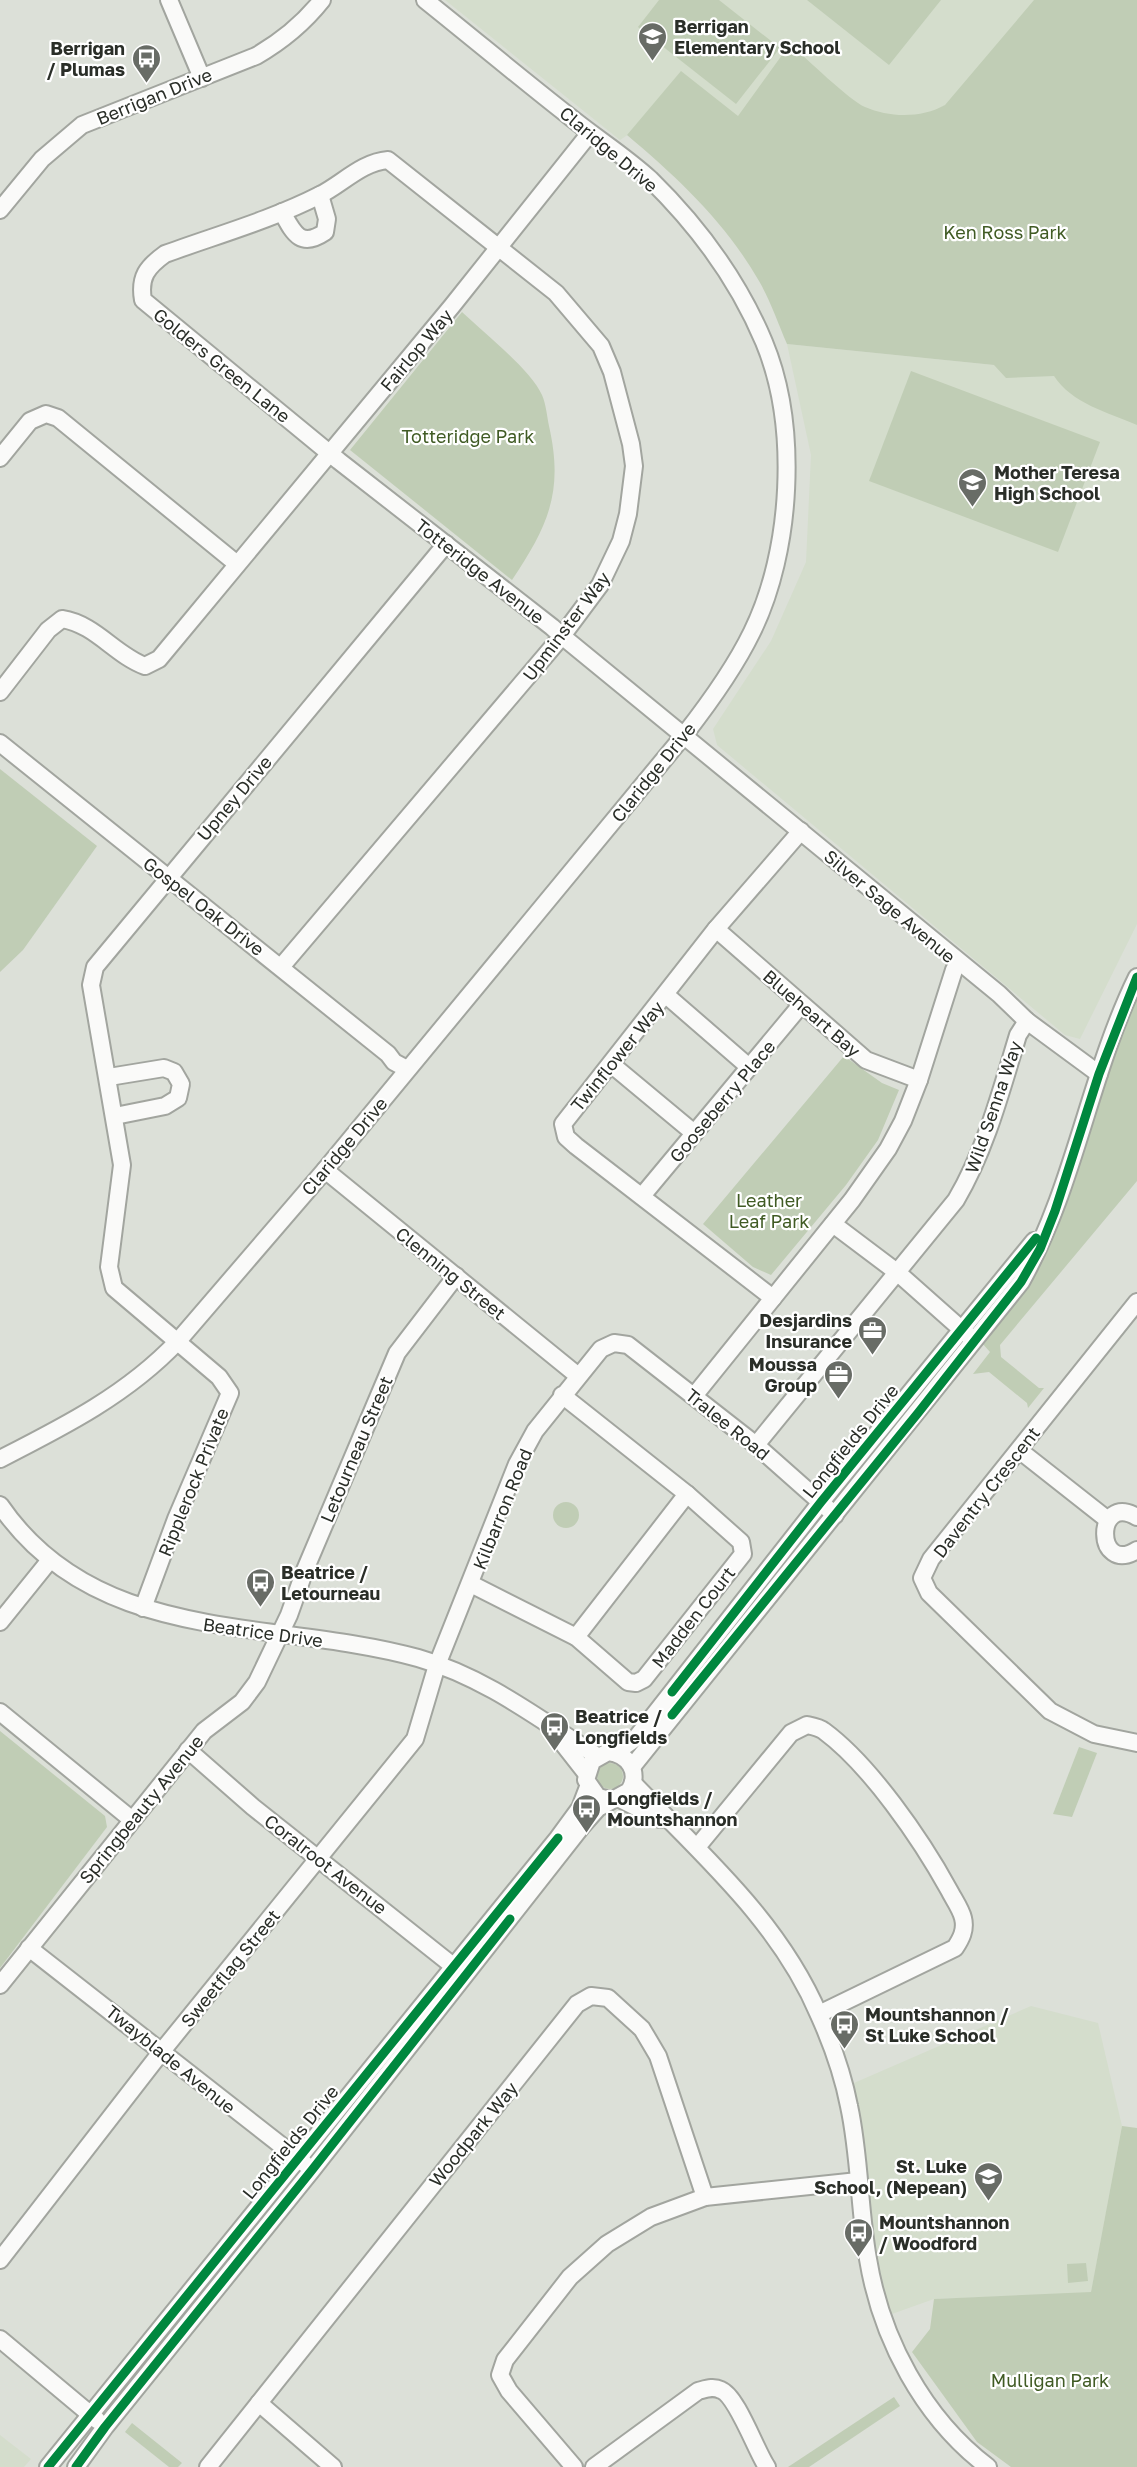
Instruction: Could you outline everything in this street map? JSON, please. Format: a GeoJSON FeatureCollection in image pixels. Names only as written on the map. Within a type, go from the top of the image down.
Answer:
{"type":"FeatureCollection","features":[{"type":"Feature","properties":{"kind":"street"},"geometry":{"type":"LineString","coordinates":[[169,0],[202,78]]}},
{"type":"Feature","properties":{"kind":"street","name":"Berrigan Drive"},"geometry":{"type":"LineString","coordinates":[[0,210],[42,159],[82,126],[256,56],[279,43],[300,25],[322,0]]}},
{"type":"Feature","properties":{"kind":"street","name":"Claridge Drive"},"geometry":{"type":"LineString","coordinates":[[0,1459],[121,1393],[158,1363],[178,1341],[325,1170],[685,734],[732,669],[753,631],[768,592],[780,545],[785,509],[787,470],[783,423],[777,387],[765,345],[739,291],[714,250],[649,178],[425,0]]}},
{"type":"Feature","properties":{"kind":"street","name":"Fairlop Way"},"geometry":{"type":"LineString","coordinates":[[0,692],[48,630],[62,619],[78,621],[131,661],[145,666],[159,659],[500,248],[590,133]]}},
{"type":"Feature","properties":{"kind":"street","name":"Golders Green Lane"},"geometry":{"type":"LineString","coordinates":[[330,453],[143,300],[140,284],[151,264],[165,254],[282,212],[320,195],[374,161],[388,160],[500,248]]}},
{"type":"Feature","properties":{"kind":"street"},"geometry":{"type":"LineString","coordinates":[[282,212],[295,235],[304,239],[316,238],[325,232],[327,219],[320,195]]}},
{"type":"Feature","properties":{"kind":"street","name":"Upminster Way"},"geometry":{"type":"LineString","coordinates":[[281,967],[562,636],[600,585],[621,541],[628,514],[634,466],[631,444],[612,372],[601,346],[556,293],[500,248]]}},
{"type":"Feature","properties":{"kind":"street"},"geometry":{"type":"LineString","coordinates":[[0,458],[30,422],[46,414],[58,418],[237,564]]}},
{"type":"Feature","properties":{"kind":"street","name":"Totteridge Avenue"},"geometry":{"type":"LineString","coordinates":[[330,453],[685,734]]}},
{"type":"Feature","properties":{"kind":"street","name":"Upney Drive"},"geometry":{"type":"LineString","coordinates":[[178,1341],[114,1288],[109,1267],[122,1164],[109,1077],[91,985],[95,967],[446,544]]}},
{"type":"Feature","properties":{"kind":"street","name":"Silver Sage Avenue"},"geometry":{"type":"LineString","coordinates":[[685,734],[958,963],[999,994],[1027,1021],[1099,1074]]}},
{"type":"Feature","properties":{"kind":"street","name":"Gospel Oak Drive"},"geometry":{"type":"LineString","coordinates":[[0,743],[281,967],[388,1054],[394,1062],[407,1069]]}},
{"type":"Feature","properties":{"kind":"street","name":"Twinflower Way"},"geometry":{"type":"LineString","coordinates":[[773,1298],[571,1142],[563,1124],[570,1112],[611,1064],[716,929],[801,831]]}},
{"type":"Feature","properties":{"kind":"street","name":"Blueheart Bay"},"geometry":{"type":"LineString","coordinates":[[716,929],[866,1060],[919,1080]]}},
{"type":"Feature","properties":{"kind":"street"},"geometry":{"type":"LineString","coordinates":[[694,1396],[833,1224],[888,1149],[903,1121],[919,1080],[958,963]]}},
{"type":"Feature","properties":{"kind":"street","name":"Longfields Drive"},"geometry":{"type":"LineString","coordinates":[[633,1775],[835,1515],[969,1336],[1055,1211],[1099,1074],[1137,977]]}},
{"type":"Feature","properties":{"kind":"street"},"geometry":{"type":"LineString","coordinates":[[666,995],[749,1067]]}},
{"type":"Feature","properties":{"kind":"street","name":"Gooseberry Place"},"geometry":{"type":"LineString","coordinates":[[642,1196],[801,1005]]}},
{"type":"Feature","properties":{"kind":"street","name":"Wild Senna Way"},"geometry":{"type":"LineString","coordinates":[[756,1445],[956,1200],[972,1173],[985,1140],[1018,1035],[1027,1021]]}},
{"type":"Feature","properties":{"kind":"street"},"geometry":{"type":"LineString","coordinates":[[611,1064],[694,1133]]}},
{"type":"Feature","properties":{"kind":"street"},"geometry":{"type":"LineString","coordinates":[[109,1077],[164,1068],[174,1072],[181,1084],[178,1098],[165,1106],[115,1116]]}},
{"type":"Feature","properties":{"kind":"street","name":"Clenning Street"},"geometry":{"type":"LineString","coordinates":[[325,1170],[577,1375]]}},
{"type":"Feature","properties":{"kind":"street"},"geometry":{"type":"LineString","coordinates":[[833,1224],[898,1273],[969,1336]]}},
{"type":"Feature","properties":{"kind":"street","name":"Letourneau Street"},"geometry":{"type":"LineString","coordinates":[[280,1634],[397,1353],[456,1276]]}},
{"type":"Feature","properties":{"kind":"street","name":"Daventry Crescent"},"geometry":{"type":"LineString","coordinates":[[1137,1302],[931,1559],[922,1578],[929,1593],[1050,1711],[1094,1734],[1137,1743]]}},
{"type":"Feature","properties":{"kind":"street","name":"Longfields Drive"},"geometry":{"type":"LineString","coordinates":[[615,1753],[636,1738],[821,1502],[969,1336]]}},
{"type":"Feature","properties":{"kind":"street","name":"Ripplerock Private"},"geometry":{"type":"LineString","coordinates":[[143,1608],[180,1509],[230,1393],[219,1377],[178,1341]]}},
{"type":"Feature","properties":{"kind":"street","name":"Tralee Road"},"geometry":{"type":"LineString","coordinates":[[614,1343],[628,1345],[694,1396],[756,1445],[835,1515]]}},
{"type":"Feature","properties":{"kind":"street","name":"Kilbarron Road"},"geometry":{"type":"LineString","coordinates":[[437,1665],[517,1464],[535,1431],[577,1375],[601,1349],[614,1343]]}},
{"type":"Feature","properties":{"kind":"street","name":"Madden Court"},"geometry":{"type":"LineString","coordinates":[[471,1584],[576,1637],[628,1682],[636,1683],[644,1679],[743,1554],[741,1542],[687,1494],[562,1395]]}},
{"type":"Feature","properties":{"kind":"street"},"geometry":{"type":"LineString","coordinates":[[1019,1450],[1108,1520]]}},
{"type":"Feature","properties":{"kind":"street"},"geometry":{"type":"LineString","coordinates":[[576,1637],[687,1494]]}},
{"type":"Feature","properties":{"kind":"street","name":"Beatrice Drive"},"geometry":{"type":"LineString","coordinates":[[0,1505],[34,1546],[50,1560],[96,1588],[143,1608],[236,1630],[280,1634],[397,1653],[437,1665],[500,1693],[597,1756]]}},
{"type":"Feature","properties":{"kind":"street"},"geometry":{"type":"LineString","coordinates":[[1137,1517],[1119,1513],[1108,1520],[1103,1534],[1108,1547],[1120,1554],[1137,1550]]}},
{"type":"Feature","properties":{"kind":"street"},"geometry":{"type":"LineString","coordinates":[[0,1622],[50,1560]]}},
{"type":"Feature","properties":{"kind":"street","name":"Springbeauty Avenue"},"geometry":{"type":"LineString","coordinates":[[0,1985],[131,1819],[204,1731],[242,1702],[257,1682],[280,1634]]}},
{"type":"Feature","properties":{"kind":"street","name":"Sweetflag Street"},"geometry":{"type":"LineString","coordinates":[[0,2260],[162,2051],[415,1739],[437,1665]]}},
{"type":"Feature","properties":{"kind":"street"},"geometry":{"type":"LineString","coordinates":[[0,1712],[131,1819]]}},
{"type":"Feature","properties":{"kind":"street","name":"Beatrice Drive"},"geometry":{"type":"LineString","coordinates":[[547,1724],[587,1780]]}},
{"type":"Feature","properties":{"kind":"street"},"geometry":{"type":"LineString","coordinates":[[698,1846],[791,1733],[807,1725],[822,1729],[858,1763],[897,1811],[933,1862],[954,1900],[963,1918],[963,1937],[955,1948],[819,2014]]}},
{"type":"Feature","properties":{"kind":"street","name":"Coralroot Avenue"},"geometry":{"type":"LineString","coordinates":[[188,1750],[253,1807],[460,1971]]}},
{"type":"Feature","properties":{"kind":"street"},"geometry":{"type":"LineString","coordinates":[[679,1830],[633,1775],[628,1760],[608,1752],[597,1756],[587,1780],[598,1797],[615,1799],[640,1807],[679,1830],[698,1846],[756,1911],[787,1953],[819,2014],[843,2078],[850,2108],[873,2286],[897,2350],[928,2406],[948,2431],[988,2467]]}},
{"type":"Feature","properties":{"kind":"street"},"geometry":{"type":"LineString","coordinates":[[615,1799],[629,1791],[633,1775]]}},
{"type":"Feature","properties":{"kind":"street","name":"Longfields Drive"},"geometry":{"type":"LineString","coordinates":[[76,2467],[105,2427],[312,2170],[580,1808],[587,1780]]}},
{"type":"Feature","properties":{"kind":"street","name":"Longfields Drive"},"geometry":{"type":"LineString","coordinates":[[48,2467],[298,2158],[582,1826],[598,1808],[615,1799]]}},
{"type":"Feature","properties":{"kind":"street","name":"Twayblade Avenue"},"geometry":{"type":"LineString","coordinates":[[29,1948],[312,2170]]}},
{"type":"Feature","properties":{"kind":"street","name":"Woodpark Way"},"geometry":{"type":"LineString","coordinates":[[207,2467],[569,2013],[577,2004],[591,1996],[608,1998],[642,2030],[658,2056],[705,2197]]}},
{"type":"Feature","properties":{"kind":"street"},"geometry":{"type":"LineString","coordinates":[[574,2467],[509,2391],[500,2375],[504,2360],[570,2277],[607,2244],[651,2217],[705,2197],[858,2181]]}},
{"type":"Feature","properties":{"kind":"street"},"geometry":{"type":"LineString","coordinates":[[0,2339],[105,2427]]}},
{"type":"Feature","properties":{"kind":"street"},"geometry":{"type":"LineString","coordinates":[[594,2467],[698,2391],[710,2387],[723,2390],[732,2400],[767,2467]]}},
{"type":"Feature","properties":{"kind":"street"},"geometry":{"type":"LineString","coordinates":[[259,2403],[333,2467]]}},
{"type":"Feature","properties":{"kind":"shaded area"},"geometry":{"type":"Polygon","coordinates":[[[445,0],[1035,0],[955,99],[934,112],[908,118],[738,117],[681,72],[629,134],[620,140],[445,0]]]}},
{"type":"Feature","properties":{"kind":"shaded area","name":"Mother Teresa High School"},"geometry":{"type":"Polygon","coordinates":[[[1137,9],[1137,924],[1080,1039],[1065,1035],[717,745],[713,729],[771,641],[806,562],[811,455],[787,344],[994,365],[1137,9]]]}},
{"type":"Feature","properties":{"kind":"shaded area","name":"St. Luke School, (Nepean)"},"geometry":{"type":"Polygon","coordinates":[[[1031,2006],[1098,2023],[1122,2126],[1091,2293],[934,2299],[889,2315],[877,2275],[854,2083],[1031,2006]]]}},
{"type":"Feature","properties":{"kind":"shaded area"},"geometry":{"type":"Polygon","coordinates":[[[0,2435],[31,2459],[24,2467],[0,2467],[0,2435]]]}},
{"type":"Feature","properties":{"kind":"green space"},"geometry":{"type":"Polygon","coordinates":[[[659,0],[719,0],[780,48],[736,104],[638,27],[659,0]]]}},
{"type":"Feature","properties":{"kind":"green space"},"geometry":{"type":"Polygon","coordinates":[[[807,0],[941,0],[889,65],[807,0]]]}},
{"type":"Feature","properties":{"kind":"green space","name":"Ken Ross Park"},"geometry":{"type":"Polygon","coordinates":[[[1034,0],[1137,0],[1137,425],[1080,400],[1061,385],[1054,376],[1006,378],[994,365],[787,344],[763,288],[731,239],[682,185],[627,135],[681,71],[738,116],[790,44],[839,88],[865,107],[895,115],[916,114],[936,109],[945,105],[1034,0]]]}},
{"type":"Feature","properties":{"kind":"green space","name":"Totteridge Park"},"geometry":{"type":"Polygon","coordinates":[[[462,312],[528,374],[542,395],[546,410],[555,470],[550,508],[525,561],[512,580],[350,450],[462,312]]]}},
{"type":"Feature","properties":{"kind":"green space"},"geometry":{"type":"Polygon","coordinates":[[[911,371],[1100,442],[1058,552],[869,481],[911,371]]]}},
{"type":"Feature","properties":{"kind":"green space"},"geometry":{"type":"Polygon","coordinates":[[[0,769],[97,846],[23,950],[0,972],[0,769]]]}},
{"type":"Feature","properties":{"kind":"green space"},"geometry":{"type":"Polygon","coordinates":[[[1137,992],[1137,1181],[1000,1345],[1001,1357],[1039,1388],[1044,1388],[1028,1408],[1027,1403],[989,1372],[973,1374],[990,1352],[982,1343],[1028,1284],[1137,992]]]}},
{"type":"Feature","properties":{"kind":"green space","name":"Leather Leaf Park"},"geometry":{"type":"Polygon","coordinates":[[[844,1056],[882,1083],[899,1090],[878,1140],[846,1185],[771,1275],[753,1267],[703,1224],[844,1056]]]}},
{"type":"Feature","properties":{"kind":"green space"},"geometry":{"type":"Polygon","coordinates":[[[566,1502],[575,1506],[579,1515],[575,1524],[566,1528],[557,1524],[553,1515],[557,1506],[566,1502]]]}},
{"type":"Feature","properties":{"kind":"green space"},"geometry":{"type":"Polygon","coordinates":[[[0,1731],[105,1816],[107,1827],[0,1968],[0,1731]]]}},
{"type":"Feature","properties":{"kind":"green space"},"geometry":{"type":"Polygon","coordinates":[[[1079,1747],[1097,1753],[1072,1817],[1053,1814],[1079,1747]]]}},
{"type":"Feature","properties":{"kind":"green space"},"geometry":{"type":"Polygon","coordinates":[[[610,1763],[619,1767],[623,1776],[619,1785],[610,1789],[601,1785],[597,1776],[601,1767],[610,1763]]]}},
{"type":"Feature","properties":{"kind":"green space","name":"Mulligan Park"},"geometry":{"type":"Polygon","coordinates":[[[1122,2126],[1137,2128],[1137,2467],[1011,2467],[977,2442],[912,2352],[930,2329],[934,2299],[1091,2292],[1122,2126]]]}},
{"type":"Feature","properties":{"kind":"green space"},"geometry":{"type":"Polygon","coordinates":[[[1086,2263],[1088,2281],[1068,2283],[1067,2264],[1086,2263]]]}},
{"type":"Feature","properties":{"kind":"green space"},"geometry":{"type":"Polygon","coordinates":[[[894,2397],[900,2406],[809,2467],[788,2467],[894,2397]]]}},
{"type":"Feature","properties":{"kind":"green space"},"geometry":{"type":"Polygon","coordinates":[[[132,2423],[182,2463],[178,2467],[169,2467],[125,2432],[132,2423]]]}},
{"type":"Feature","properties":{"kind":"cycle path"},"geometry":{"type":"LineString","coordinates":[[672,1715],[918,1413],[1021,1282],[1040,1249],[1055,1211],[1099,1074],[1137,977]]}},
{"type":"Feature","properties":{"kind":"cycle path"},"geometry":{"type":"LineString","coordinates":[[672,1692],[821,1502],[1036,1238]]}},
{"type":"Feature","properties":{"kind":"cycle path"},"geometry":{"type":"LineString","coordinates":[[48,2467],[558,1838]]}},
{"type":"Feature","properties":{"kind":"cycle path"},"geometry":{"type":"LineString","coordinates":[[76,2467],[105,2427],[510,1919]]}},
{"type":"Feature","properties":{"kind":"place","name":"Berrigan Elementary School"},"geometry":{"type":"Point","coordinates":[653,62]}},
{"type":"Feature","properties":{"kind":"place","name":"Berrigan / Plumas"},"geometry":{"type":"Point","coordinates":[146,84]}},
{"type":"Feature","properties":{"kind":"place","name":"Mother Teresa High School"},"geometry":{"type":"Point","coordinates":[973,508]}},
{"type":"Feature","properties":{"kind":"place","name":"Desjardins Insurance"},"geometry":{"type":"Point","coordinates":[873,1356]}},
{"type":"Feature","properties":{"kind":"place","name":"Moussa Group"},"geometry":{"type":"Point","coordinates":[838,1400]}},
{"type":"Feature","properties":{"kind":"place","name":"Beatrice / Letourneau"},"geometry":{"type":"Point","coordinates":[260,1608]}},
{"type":"Feature","properties":{"kind":"place","name":"Beatrice / Longfields"},"geometry":{"type":"Point","coordinates":[554,1752]}},
{"type":"Feature","properties":{"kind":"place","name":"Longfields / Mountshannon"},"geometry":{"type":"Point","coordinates":[586,1834]}},
{"type":"Feature","properties":{"kind":"place","name":"Mountshannon / St Luke School"},"geometry":{"type":"Point","coordinates":[844,2050]}},
{"type":"Feature","properties":{"kind":"place","name":"St. Luke School, (Nepean)"},"geometry":{"type":"Point","coordinates":[988,2202]}},
{"type":"Feature","properties":{"kind":"place","name":"Mountshannon / Woodford"},"geometry":{"type":"Point","coordinates":[858,2258]}}]}
